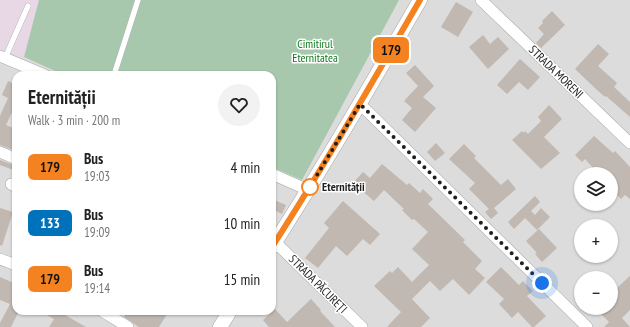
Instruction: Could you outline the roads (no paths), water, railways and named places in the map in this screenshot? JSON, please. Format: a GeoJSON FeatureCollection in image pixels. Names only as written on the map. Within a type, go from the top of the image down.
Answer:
{"type":"FeatureCollection","features":[{"type":"Feature","properties":{"kind":"street"},"geometry":{"type":"LineString","coordinates":[[276,241],[360,104],[420,0]]}},
{"type":"Feature","properties":{"kind":"street","name":"STRADA MORENI"},"geometry":{"type":"LineString","coordinates":[[481,0],[629,141]]}},
{"type":"Feature","properties":{"kind":"street"},"geometry":{"type":"LineString","coordinates":[[2,57],[35,71]]}},
{"type":"Feature","properties":{"kind":"street"},"geometry":{"type":"LineString","coordinates":[[360,104],[587,327]]}},
{"type":"Feature","properties":{"kind":"street"},"geometry":{"type":"LineString","coordinates":[[0,152],[12,156]]}},
{"type":"Feature","properties":{"kind":"street"},"geometry":{"type":"LineString","coordinates":[[276,176],[308,190]]}},
{"type":"Feature","properties":{"kind":"street","name":"STRADA PĂCUREȚI"},"geometry":{"type":"LineString","coordinates":[[276,246],[362,327]]}},
{"type":"Feature","properties":{"kind":"street"},"geometry":{"type":"LineString","coordinates":[[0,259],[12,264]]}},
{"type":"Feature","properties":{"kind":"street"},"geometry":{"type":"LineString","coordinates":[[108,315],[128,327]]}},
{"type":"Feature","properties":{"kind":"street"},"geometry":{"type":"LineString","coordinates":[[220,327],[228,315]]}},
{"type":"Feature","properties":{"kind":"lane"},"geometry":{"type":"LineString","coordinates":[[115,71],[138,0]]}},
{"type":"Feature","properties":{"kind":"lane"},"geometry":{"type":"LineString","coordinates":[[2,57],[28,6]]}},
{"type":"Feature","properties":{"kind":"place","name":"Eternității"},"geometry":{"type":"Point","coordinates":[310,187]}},
{"type":"Feature","properties":{"kind":"park label","name":"Cimitirul Eternitatea"},"geometry":{"type":"Point","coordinates":[315,51]}}]}
